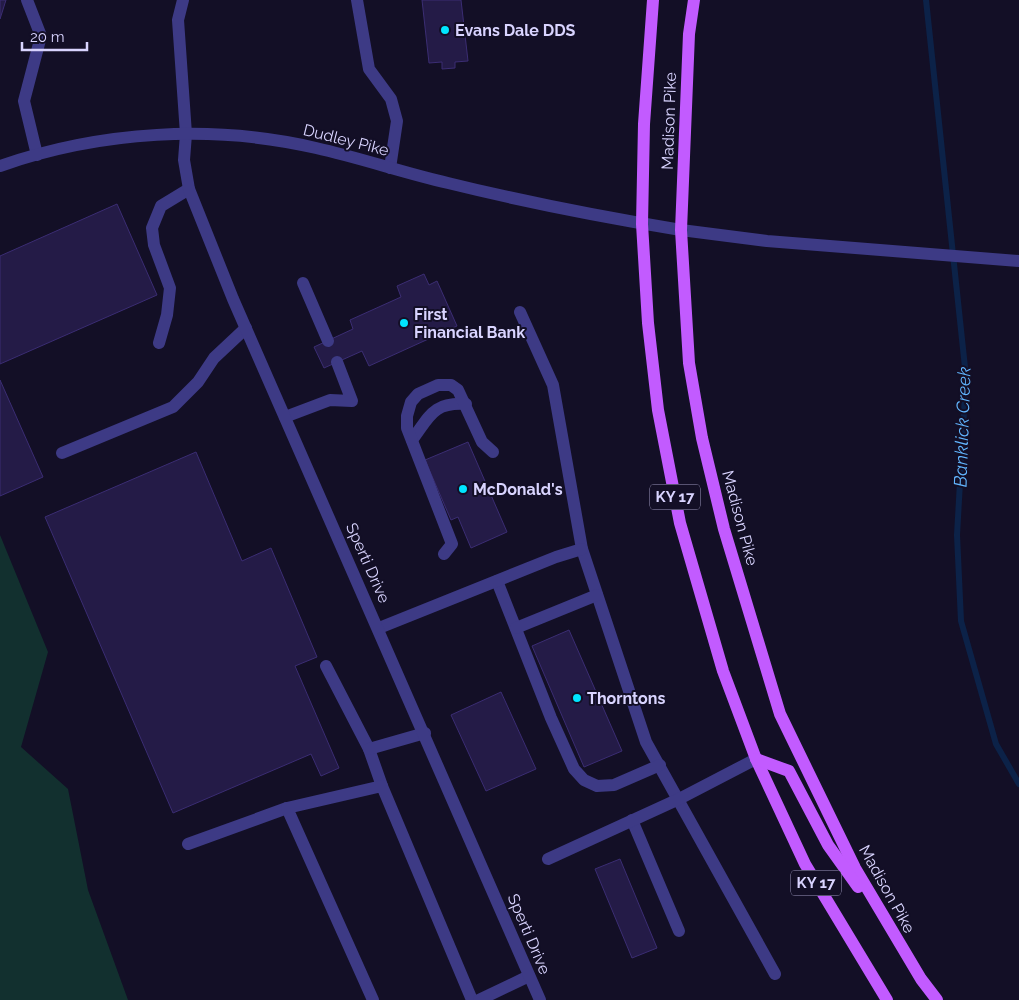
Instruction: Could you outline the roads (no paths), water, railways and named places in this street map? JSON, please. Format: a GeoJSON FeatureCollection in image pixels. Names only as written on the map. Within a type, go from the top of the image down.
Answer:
{"type":"FeatureCollection","features":[{"type":"Feature","properties":{"kind":"main road","name":"Madison Pike"},"geometry":{"type":"LineString","coordinates":[[653,0],[644,124],[642,224],[648,323],[658,410],[680,523],[723,671],[756,760],[805,864],[887,1000]]}},
{"type":"Feature","properties":{"kind":"main road","name":"Madison Pike"},"geometry":{"type":"LineString","coordinates":[[694,0],[689,34],[681,230],[689,363],[702,438],[724,528],[777,705],[855,868],[899,944],[937,1000]]}},
{"type":"Feature","properties":{"kind":"main road"},"geometry":{"type":"LineString","coordinates":[[756,760],[789,771],[828,845],[899,944]]}},
{"type":"Feature","properties":{"kind":"street"},"geometry":{"type":"LineString","coordinates":[[27,0],[40,36],[24,101],[37,155]]}},
{"type":"Feature","properties":{"kind":"street","name":"Sperti Drive"},"geometry":{"type":"LineString","coordinates":[[183,0],[178,20],[186,134],[184,160],[189,189],[246,328],[425,733],[540,1000]]}},
{"type":"Feature","properties":{"kind":"street"},"geometry":{"type":"LineString","coordinates":[[358,0],[369,69],[391,99],[397,121],[390,168]]}},
{"type":"Feature","properties":{"kind":"street","name":"Dudley Pike"},"geometry":{"type":"LineString","coordinates":[[0,166],[84,144],[157,135],[186,134],[252,137],[316,148],[536,204],[642,224],[767,241],[1019,261]]}},
{"type":"Feature","properties":{"kind":"street"},"geometry":{"type":"LineString","coordinates":[[159,344],[167,315],[170,288],[154,245],[152,228],[161,206],[189,189]]}},
{"type":"Feature","properties":{"kind":"street"},"geometry":{"type":"LineString","coordinates":[[303,283],[328,341]]}},
{"type":"Feature","properties":{"kind":"street"},"geometry":{"type":"LineString","coordinates":[[520,312],[553,385],[582,549],[646,742],[775,974]]}},
{"type":"Feature","properties":{"kind":"street"},"geometry":{"type":"LineString","coordinates":[[62,453],[172,407],[198,382],[214,358],[246,328]]}},
{"type":"Feature","properties":{"kind":"street"},"geometry":{"type":"LineString","coordinates":[[285,417],[330,400],[352,401],[337,362]]}},
{"type":"Feature","properties":{"kind":"street"},"geometry":{"type":"LineString","coordinates":[[444,554],[452,544],[408,428],[411,402],[418,394],[438,385],[450,385],[458,390],[482,442],[493,452]]}},
{"type":"Feature","properties":{"kind":"street"},"geometry":{"type":"LineString","coordinates":[[412,440],[438,407],[452,403],[466,404]]}},
{"type":"Feature","properties":{"kind":"street"},"geometry":{"type":"LineString","coordinates":[[379,628],[556,557],[582,549]]}},
{"type":"Feature","properties":{"kind":"street"},"geometry":{"type":"LineString","coordinates":[[497,580],[551,718],[574,769],[584,780],[597,786],[614,785],[660,765]]}},
{"type":"Feature","properties":{"kind":"street"},"geometry":{"type":"LineString","coordinates":[[516,628],[597,595]]}},
{"type":"Feature","properties":{"kind":"street"},"geometry":{"type":"LineString","coordinates":[[326,666],[369,749],[382,786],[472,1000]]}},
{"type":"Feature","properties":{"kind":"street"},"geometry":{"type":"LineString","coordinates":[[369,749],[425,733]]}},
{"type":"Feature","properties":{"kind":"street"},"geometry":{"type":"LineString","coordinates":[[548,859],[679,799],[756,760]]}},
{"type":"Feature","properties":{"kind":"street"},"geometry":{"type":"LineString","coordinates":[[188,844],[287,808],[382,786]]}},
{"type":"Feature","properties":{"kind":"street"},"geometry":{"type":"LineString","coordinates":[[287,808],[372,1000]]}},
{"type":"Feature","properties":{"kind":"street"},"geometry":{"type":"LineString","coordinates":[[632,820],[679,931]]}},
{"type":"Feature","properties":{"kind":"street"},"geometry":{"type":"LineString","coordinates":[[479,1000],[529,976]]}},
{"type":"Feature","properties":{"kind":"waterway","name":"Banklick Creek"},"geometry":{"type":"LineString","coordinates":[[926,0],[966,377],[957,535],[961,621],[996,744],[1019,784]]}},
{"type":"Feature","properties":{"kind":"place","name":"Evans Dale DDS"},"geometry":{"type":"Point","coordinates":[445,30]}},
{"type":"Feature","properties":{"kind":"place","name":"First Financial Bank"},"geometry":{"type":"Point","coordinates":[404,323]}},
{"type":"Feature","properties":{"kind":"place","name":"McDonald's"},"geometry":{"type":"Point","coordinates":[463,489]}},
{"type":"Feature","properties":{"kind":"place","name":"Thorntons"},"geometry":{"type":"Point","coordinates":[577,698]}}]}
